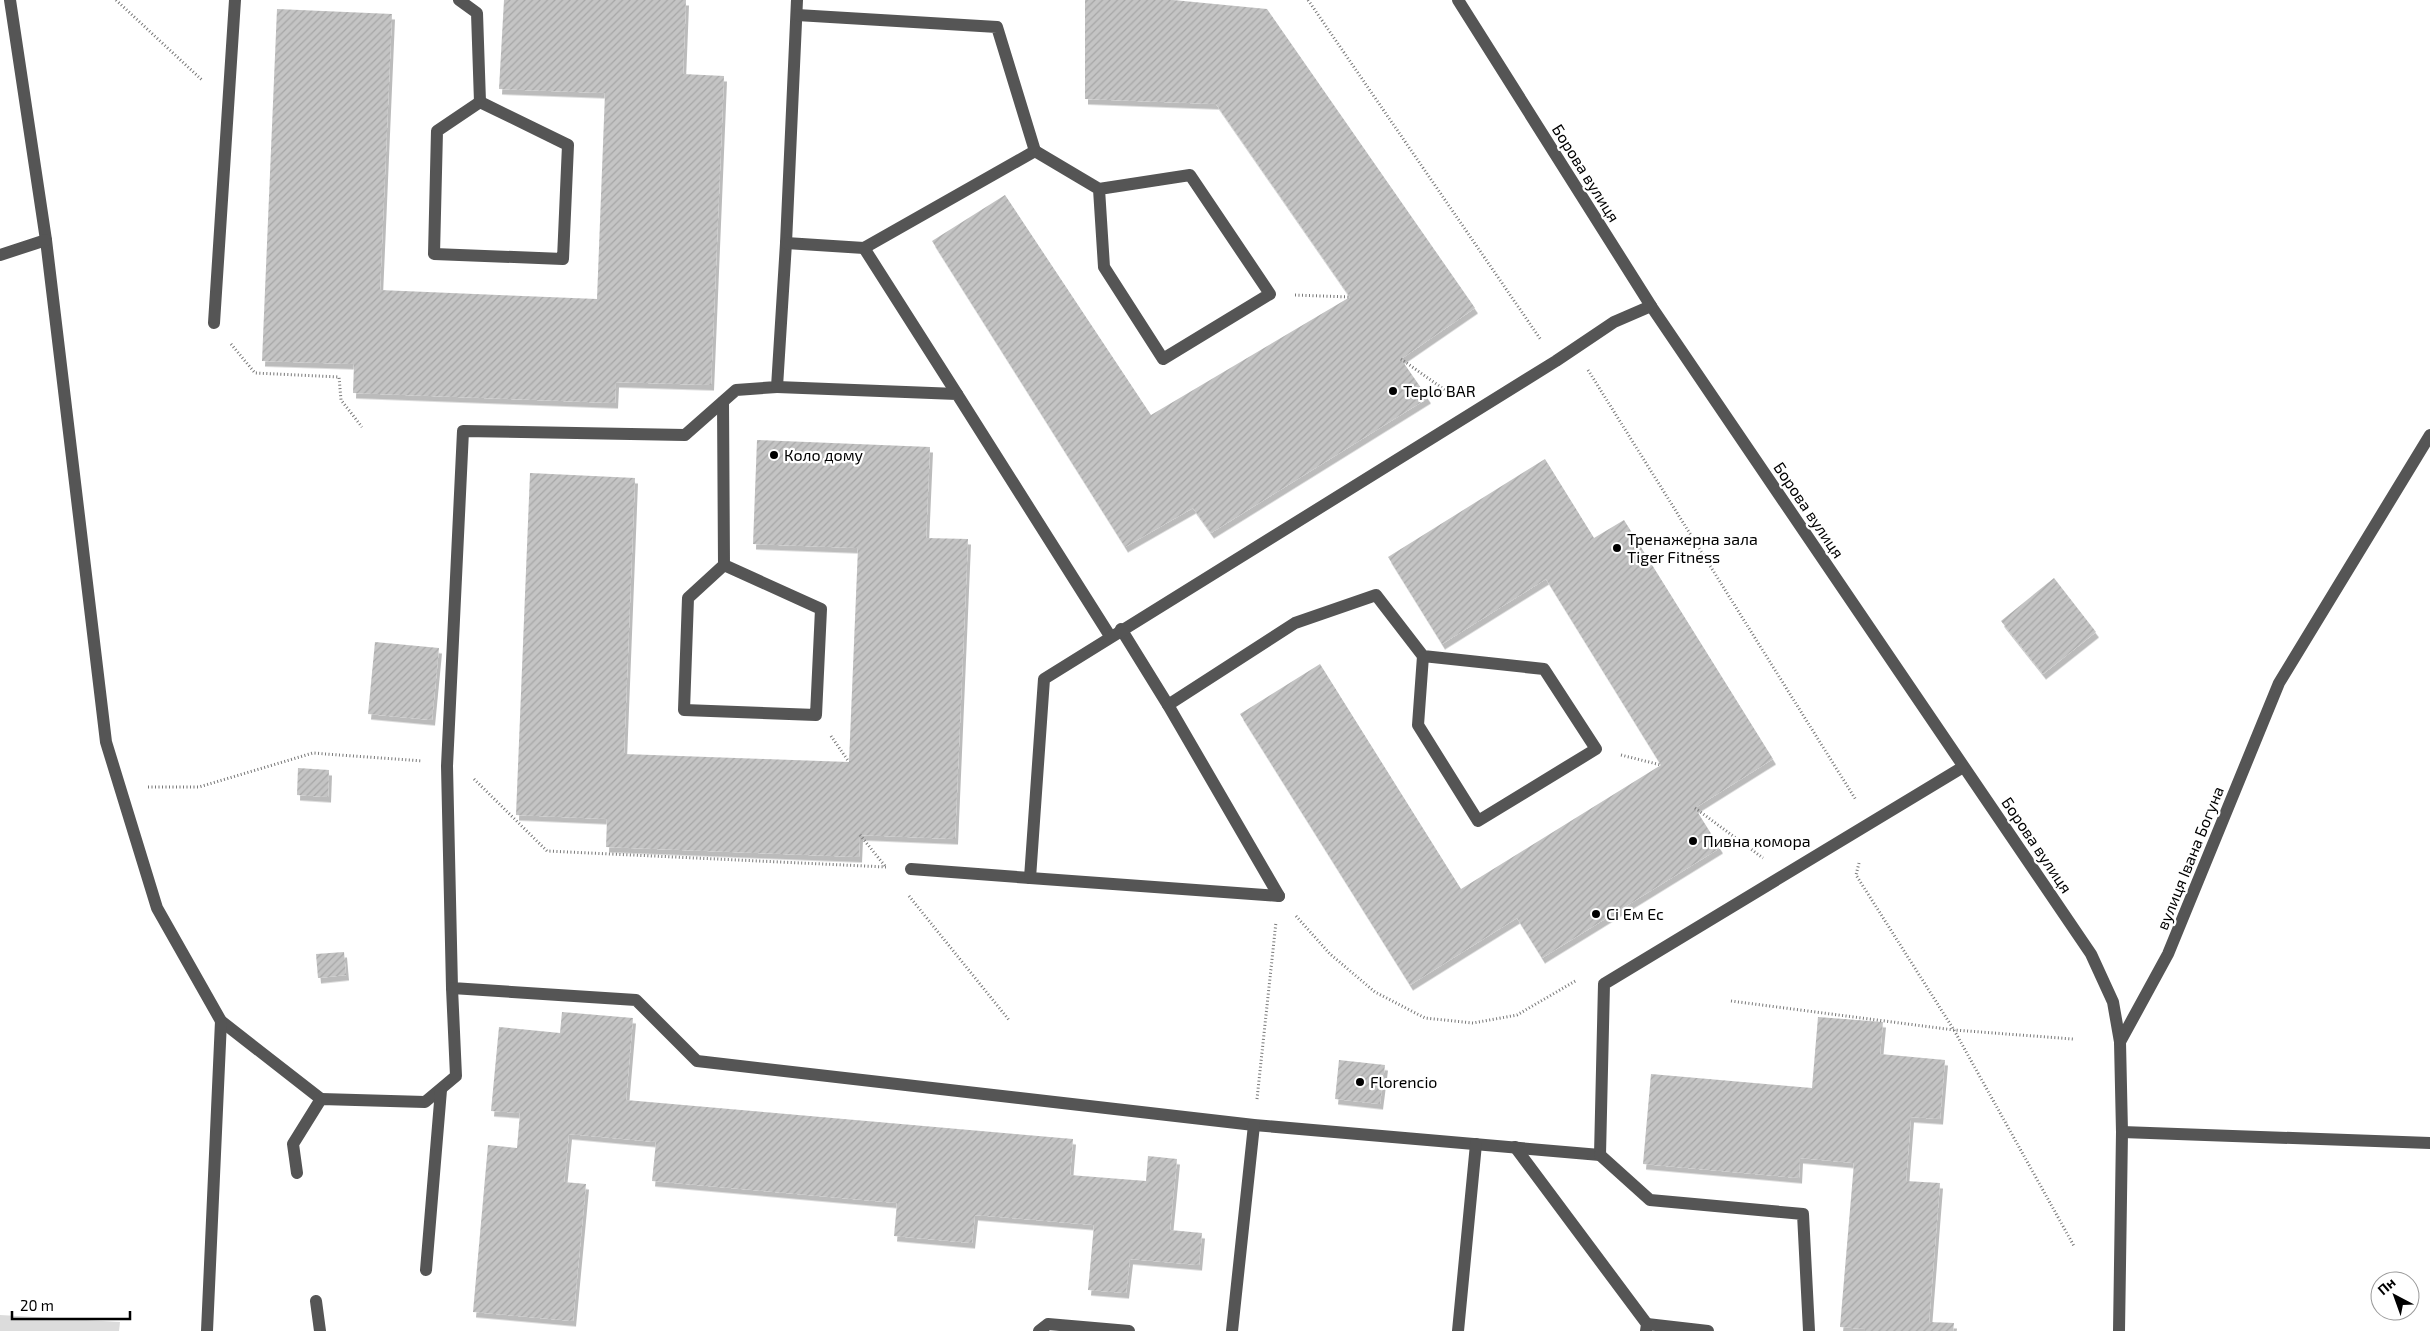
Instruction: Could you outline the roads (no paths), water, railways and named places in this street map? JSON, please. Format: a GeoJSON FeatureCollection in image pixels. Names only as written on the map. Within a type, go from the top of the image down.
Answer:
{"type":"FeatureCollection","features":[{"type":"Feature","properties":{"kind":"street"},"geometry":{"type":"LineString","coordinates":[[10,0],[46,240],[106,742],[157,908],[221,1021],[321,1099],[426,1102],[456,1076],[452,988],[448,753],[463,431],[685,435],[736,390],[777,387],[957,394]]}},
{"type":"Feature","properties":{"kind":"street"},"geometry":{"type":"LineString","coordinates":[[214,323],[235,0]]}},
{"type":"Feature","properties":{"kind":"street"},"geometry":{"type":"LineString","coordinates":[[459,0],[477,13],[480,102]]}},
{"type":"Feature","properties":{"kind":"street"},"geometry":{"type":"LineString","coordinates":[[777,387],[786,242],[797,0]]}},
{"type":"Feature","properties":{"kind":"street","name":"Борова вулиця"},"geometry":{"type":"LineString","coordinates":[[1458,0],[1651,306],[2091,954],[2112,1002],[2120,1042]]}},
{"type":"Feature","properties":{"kind":"street"},"geometry":{"type":"LineString","coordinates":[[797,15],[997,27],[1035,151],[1099,189],[1190,175],[1270,294],[1163,359],[1104,267],[1099,189]]}},
{"type":"Feature","properties":{"kind":"street"},"geometry":{"type":"LineString","coordinates":[[480,102],[568,145],[564,259],[434,254],[437,131],[480,102]]}},
{"type":"Feature","properties":{"kind":"street"},"geometry":{"type":"LineString","coordinates":[[786,242],[864,248],[1035,151]]}},
{"type":"Feature","properties":{"kind":"street"},"geometry":{"type":"LineString","coordinates":[[0,255],[46,240]]}},
{"type":"Feature","properties":{"kind":"street"},"geometry":{"type":"LineString","coordinates":[[864,248],[957,394],[1116,633],[1168,705],[1279,896],[912,869]]}},
{"type":"Feature","properties":{"kind":"street"},"geometry":{"type":"LineString","coordinates":[[1030,878],[1044,678],[1556,361],[1614,322],[1651,306]]}},
{"type":"Feature","properties":{"kind":"street"},"geometry":{"type":"LineString","coordinates":[[723,402],[724,565],[688,598],[684,710],[816,715],[821,608],[724,565]]}},
{"type":"Feature","properties":{"kind":"street","name":"вулиця Івана Богуна"},"geometry":{"type":"LineString","coordinates":[[2119,1331],[2122,1132],[2120,1042],[2168,954],[2279,683],[2430,435]]}},
{"type":"Feature","properties":{"kind":"street"},"geometry":{"type":"LineString","coordinates":[[1168,705],[1295,623],[1376,595],[1423,656],[1418,725],[1478,822],[1596,749],[1544,669],[1423,656]]}},
{"type":"Feature","properties":{"kind":"street"},"geometry":{"type":"LineString","coordinates":[[1600,1155],[1604,984],[1963,767]]}},
{"type":"Feature","properties":{"kind":"street"},"geometry":{"type":"LineString","coordinates":[[452,988],[636,1000],[697,1060],[1254,1124],[1600,1155],[1650,1200],[1803,1214],[1809,1331]]}},
{"type":"Feature","properties":{"kind":"street"},"geometry":{"type":"LineString","coordinates":[[207,1331],[221,1021]]}},
{"type":"Feature","properties":{"kind":"street"},"geometry":{"type":"LineString","coordinates":[[426,1270],[440,1090]]}},
{"type":"Feature","properties":{"kind":"street"},"geometry":{"type":"LineString","coordinates":[[297,1172],[293,1144],[321,1099]]}},
{"type":"Feature","properties":{"kind":"street"},"geometry":{"type":"LineString","coordinates":[[1232,1331],[1254,1124]]}},
{"type":"Feature","properties":{"kind":"street"},"geometry":{"type":"LineString","coordinates":[[2122,1132],[2430,1143]]}},
{"type":"Feature","properties":{"kind":"street"},"geometry":{"type":"LineString","coordinates":[[1458,1331],[1476,1144]]}},
{"type":"Feature","properties":{"kind":"street"},"geometry":{"type":"LineString","coordinates":[[1515,1147],[1647,1327],[1708,1331]]}},
{"type":"Feature","properties":{"kind":"street"},"geometry":{"type":"LineString","coordinates":[[316,1301],[320,1331]]}},
{"type":"Feature","properties":{"kind":"street"},"geometry":{"type":"LineString","coordinates":[[1039,1331],[1048,1324],[1129,1331]]}},
{"type":"Feature","properties":{"kind":"place","name":"Teplo BAR"},"geometry":{"type":"Point","coordinates":[1393,391]}},
{"type":"Feature","properties":{"kind":"place","name":"Коло дому"},"geometry":{"type":"Point","coordinates":[774,455]}},
{"type":"Feature","properties":{"kind":"place","name":"Тренажерна зала Tiger Fitness"},"geometry":{"type":"Point","coordinates":[1617,548]}},
{"type":"Feature","properties":{"kind":"place","name":"Пивна комора"},"geometry":{"type":"Point","coordinates":[1693,841]}},
{"type":"Feature","properties":{"kind":"place","name":"Сі Ем Ес"},"geometry":{"type":"Point","coordinates":[1596,914]}},
{"type":"Feature","properties":{"kind":"place","name":"Florencio"},"geometry":{"type":"Point","coordinates":[1360,1082]}}]}
